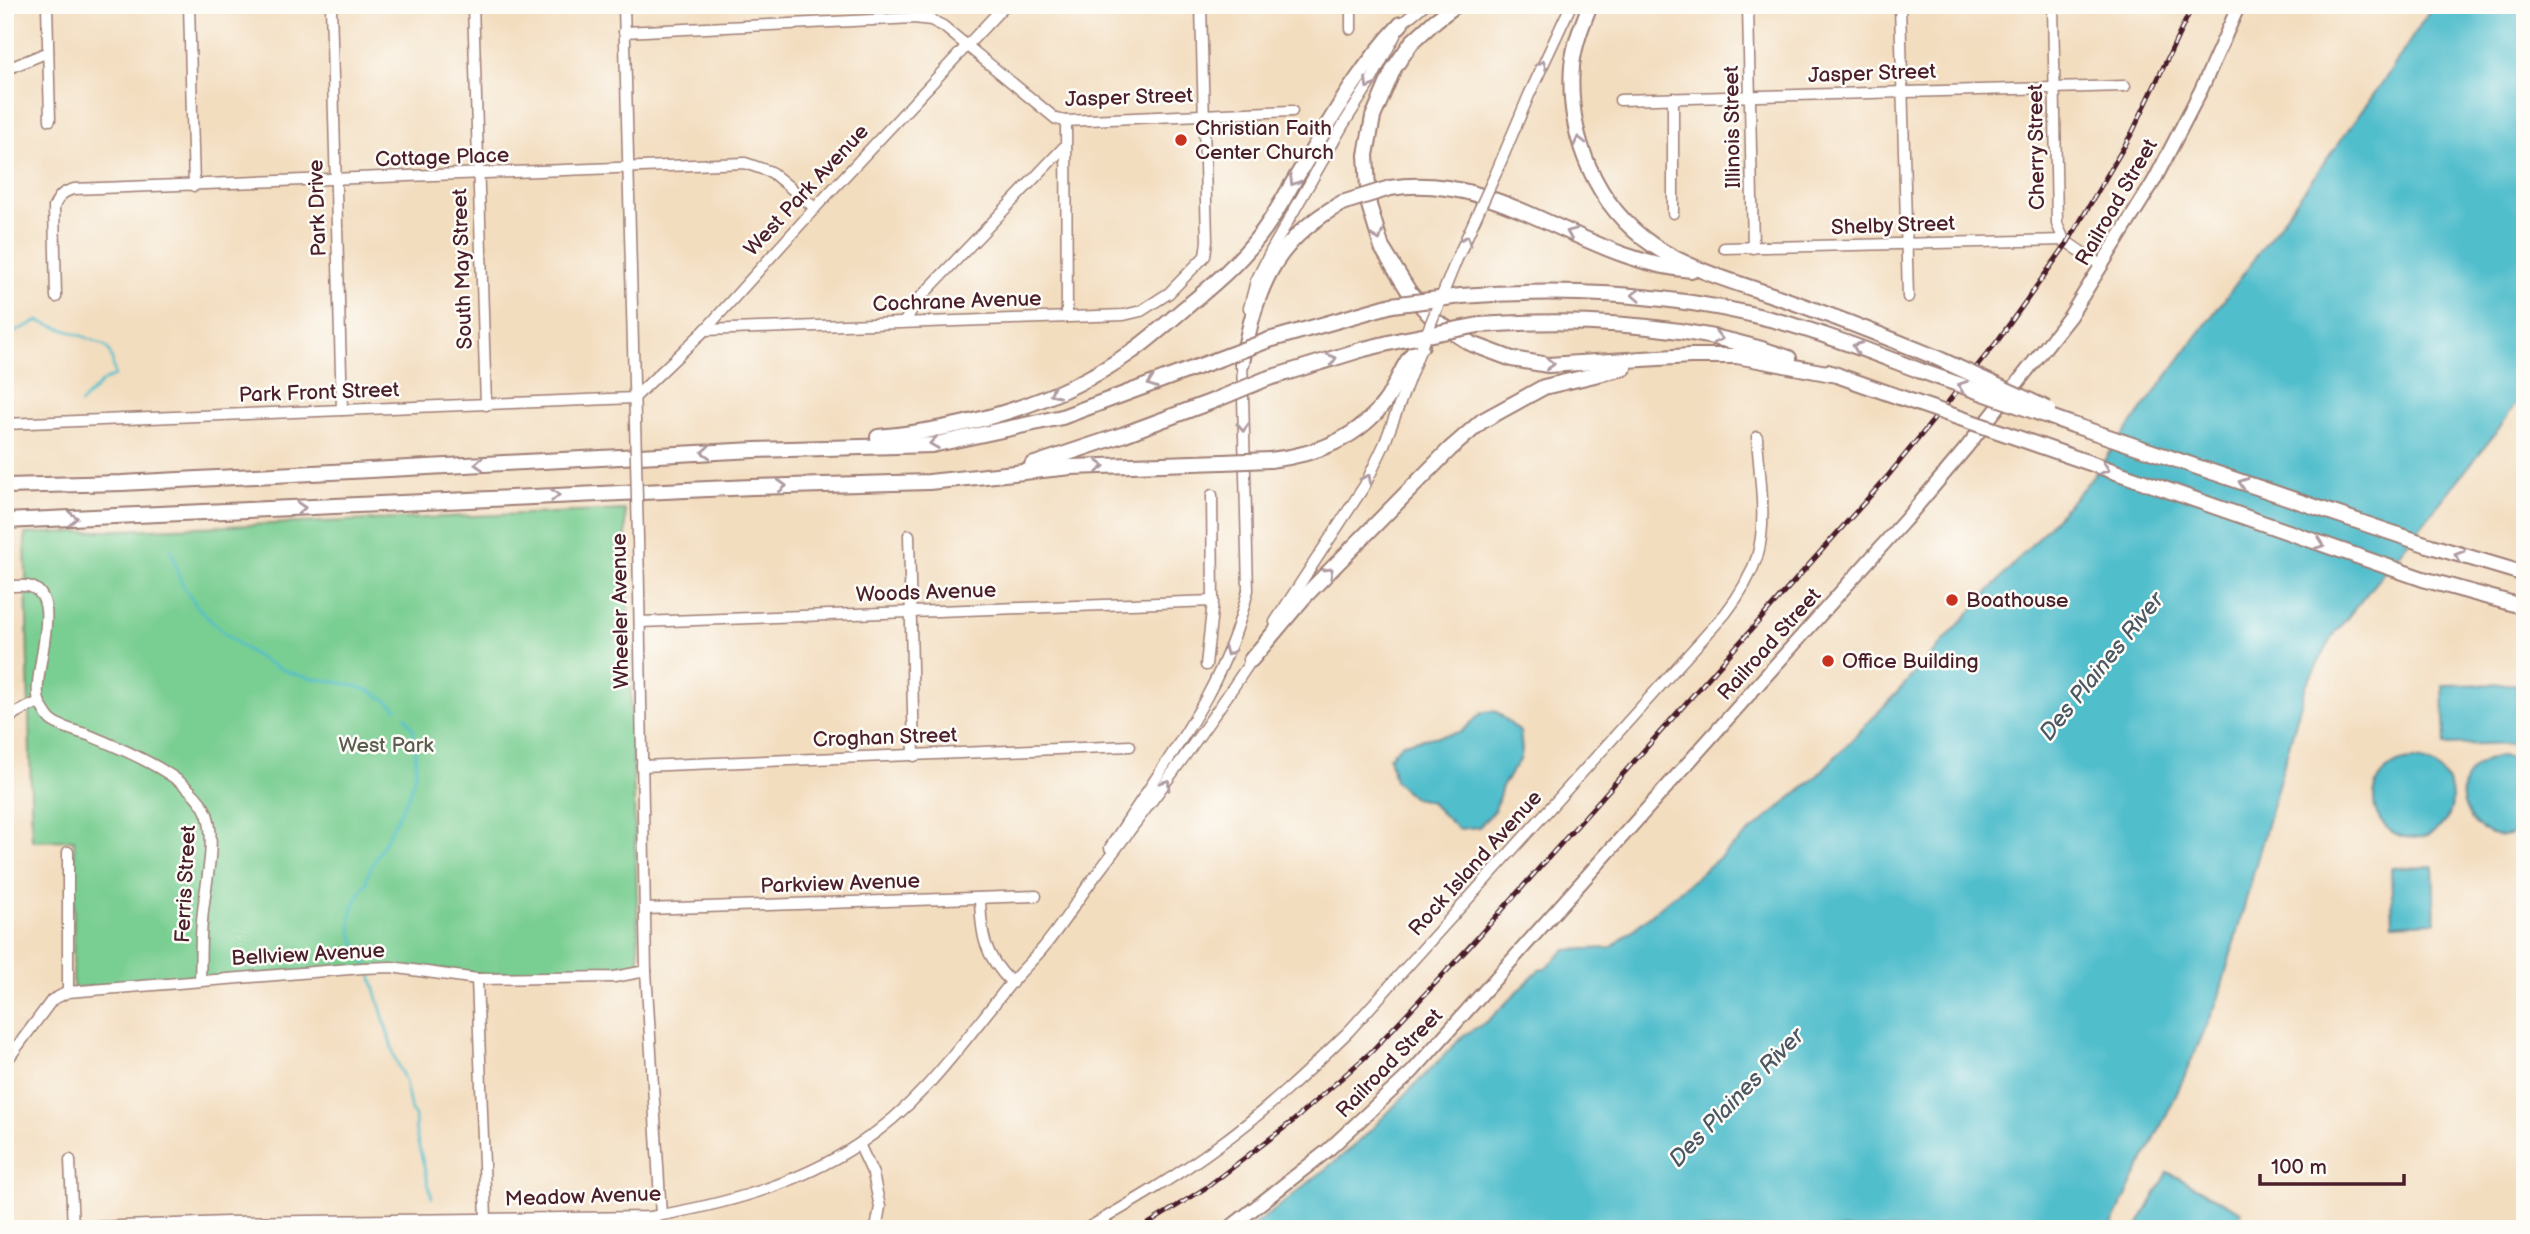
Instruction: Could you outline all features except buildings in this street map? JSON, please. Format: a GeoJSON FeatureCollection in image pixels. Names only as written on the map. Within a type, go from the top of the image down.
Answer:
{"type":"FeatureCollection","features":[{"type":"Feature","properties":{"kind":"highway"},"geometry":{"type":"LineString","coordinates":[[1456,5],[1412,42],[1394,68],[1373,117],[1366,155],[1368,205],[1373,225],[1390,264],[1410,293],[1435,321],[1472,344],[1513,359],[1548,365],[1690,356],[1737,356],[1837,375]]}},
{"type":"Feature","properties":{"kind":"highway"},"geometry":{"type":"LineString","coordinates":[[1590,5],[1580,31],[1572,65],[1572,104],[1580,146],[1596,185],[1629,228],[1681,262],[1849,322],[1935,357],[2041,404],[2073,425]]}},
{"type":"Feature","properties":{"kind":"highway"},"geometry":{"type":"LineString","coordinates":[[755,450],[907,435],[972,421],[1036,402],[1092,376],[1131,352],[1221,278],[1260,235],[1356,79],[1401,24]]}},
{"type":"Feature","properties":{"kind":"highway"},"geometry":{"type":"LineString","coordinates":[[1242,363],[1253,308],[1271,267],[1301,232],[1342,204],[1390,188],[1417,185],[1456,188],[1476,193],[1593,243],[1652,264],[1706,272]]}},
{"type":"Feature","properties":{"kind":"highway"},"geometry":{"type":"LineString","coordinates":[[5,486],[122,483],[755,450],[932,444],[1062,417],[1269,340],[1392,305],[1511,292],[1585,293],[1648,296],[1774,320],[1844,342],[2073,425],[2431,546],[2525,574]]}},
{"type":"Feature","properties":{"kind":"highway"},"geometry":{"type":"LineString","coordinates":[[1007,473],[1122,435],[1266,379],[1401,340],[1479,325],[1538,322],[1659,329],[1763,349],[2423,579],[2525,607]]}},
{"type":"Feature","properties":{"kind":"highway"},"geometry":{"type":"LineString","coordinates":[[5,521],[929,482],[1071,467],[1270,460],[1301,456],[1322,449],[1363,424],[1387,399],[1413,352],[1422,345]]}},
{"type":"Feature","properties":{"kind":"highway"},"geometry":{"type":"LineString","coordinates":[[1251,660],[1304,597],[1450,449],[1482,421],[1545,387],[1594,374],[1690,356]]}},
{"type":"Feature","properties":{"kind":"main road","name":"Railroad Street"},"geometry":{"type":"LineString","coordinates":[[1228,1229],[1327,1152],[1412,1072],[1949,469],[2070,316],[2102,267],[2154,181],[2201,90],[2239,5]]}},
{"type":"Feature","properties":{"kind":"street"},"geometry":{"type":"LineString","coordinates":[[47,5],[50,120]]}},
{"type":"Feature","properties":{"kind":"street"},"geometry":{"type":"LineString","coordinates":[[189,5],[194,186]]}},
{"type":"Feature","properties":{"kind":"street","name":"Park Drive"},"geometry":{"type":"LineString","coordinates":[[331,5],[342,410]]}},
{"type":"Feature","properties":{"kind":"street","name":"South May Street"},"geometry":{"type":"LineString","coordinates":[[473,5],[486,405]]}},
{"type":"Feature","properties":{"kind":"street","name":"Wheeler Avenue"},"geometry":{"type":"LineString","coordinates":[[624,5],[646,971],[656,1216],[652,1229]]}},
{"type":"Feature","properties":{"kind":"street"},"geometry":{"type":"LineString","coordinates":[[914,5],[914,18]]}},
{"type":"Feature","properties":{"kind":"street","name":"West Park Avenue"},"geometry":{"type":"LineString","coordinates":[[634,398],[705,330],[1005,5]]}},
{"type":"Feature","properties":{"kind":"street"},"geometry":{"type":"LineString","coordinates":[[1201,5],[1204,114]]}},
{"type":"Feature","properties":{"kind":"street"},"geometry":{"type":"LineString","coordinates":[[1351,5],[1351,29]]}},
{"type":"Feature","properties":{"kind":"street"},"geometry":{"type":"LineString","coordinates":[[1080,896],[1139,801],[1195,720],[1215,684],[1240,626],[1248,590],[1242,363],[1244,331],[1256,281],[1401,24],[1424,5]]}},
{"type":"Feature","properties":{"kind":"street"},"geometry":{"type":"LineString","coordinates":[[1080,896],[1169,780],[1365,485],[1384,445],[1456,261],[1571,5]]}},
{"type":"Feature","properties":{"kind":"street","name":"Illinois Street"},"geometry":{"type":"LineString","coordinates":[[1748,5],[1754,248]]}},
{"type":"Feature","properties":{"kind":"street"},"geometry":{"type":"LineString","coordinates":[[1900,5],[1908,297]]}},
{"type":"Feature","properties":{"kind":"street","name":"Cherry Street"},"geometry":{"type":"LineString","coordinates":[[2053,5],[2057,224],[2064,240]]}},
{"type":"Feature","properties":{"kind":"street","name":"Jasper Street"},"geometry":{"type":"LineString","coordinates":[[624,32],[914,18],[931,20],[943,26],[1056,119],[1066,121],[1292,111]]}},
{"type":"Feature","properties":{"kind":"street"},"geometry":{"type":"LineString","coordinates":[[5,70],[48,52]]}},
{"type":"Feature","properties":{"kind":"street","name":"Jasper Street"},"geometry":{"type":"LineString","coordinates":[[1620,100],[2125,86]]}},
{"type":"Feature","properties":{"kind":"street"},"geometry":{"type":"LineString","coordinates":[[1673,98],[1673,214]]}},
{"type":"Feature","properties":{"kind":"street","name":"Cochrane Avenue"},"geometry":{"type":"LineString","coordinates":[[705,330],[1124,315],[1141,311],[1158,302],[1205,256],[1207,241],[1204,114]]}},
{"type":"Feature","properties":{"kind":"street"},"geometry":{"type":"LineString","coordinates":[[1066,121],[1067,317]]}},
{"type":"Feature","properties":{"kind":"street"},"geometry":{"type":"LineString","coordinates":[[905,321],[918,300],[1066,145]]}},
{"type":"Feature","properties":{"kind":"street","name":"Cottage Place"},"geometry":{"type":"LineString","coordinates":[[56,297],[54,207],[64,191],[74,189],[628,170],[745,163],[771,172],[815,208]]}},
{"type":"Feature","properties":{"kind":"street"},"geometry":{"type":"LineString","coordinates":[[2064,240],[2102,267]]}},
{"type":"Feature","properties":{"kind":"street","name":"Shelby Street"},"geometry":{"type":"LineString","coordinates":[[1724,248],[2064,240]]}},
{"type":"Feature","properties":{"kind":"street","name":"Park Front Street"},"geometry":{"type":"LineString","coordinates":[[5,424],[634,398]]}},
{"type":"Feature","properties":{"kind":"street","name":"Rock Island Avenue"},"geometry":{"type":"LineString","coordinates":[[1086,1229],[1132,1203],[1219,1145],[1306,1073],[1349,1031],[1726,614],[1743,590],[1758,555],[1762,521],[1758,437]]}},
{"type":"Feature","properties":{"kind":"street"},"geometry":{"type":"LineString","coordinates":[[1206,665],[1213,601],[1212,495]]}},
{"type":"Feature","properties":{"kind":"street"},"geometry":{"type":"LineString","coordinates":[[909,535],[914,756]]}},
{"type":"Feature","properties":{"kind":"street"},"geometry":{"type":"LineString","coordinates":[[5,586],[26,586],[40,593],[46,609],[39,702],[15,713],[5,724]]}},
{"type":"Feature","properties":{"kind":"street","name":"Woods Avenue"},"geometry":{"type":"LineString","coordinates":[[640,622],[1213,601]]}},
{"type":"Feature","properties":{"kind":"street","name":"Ferris Street"},"geometry":{"type":"LineString","coordinates":[[39,702],[51,720],[130,751],[185,786],[201,802],[209,819],[210,850],[202,921],[200,980]]}},
{"type":"Feature","properties":{"kind":"street","name":"Croghan Street"},"geometry":{"type":"LineString","coordinates":[[642,766],[1130,746]]}},
{"type":"Feature","properties":{"kind":"street"},"geometry":{"type":"LineString","coordinates":[[5,1063],[52,1000],[68,992],[68,852]]}},
{"type":"Feature","properties":{"kind":"street","name":"Parkview Avenue"},"geometry":{"type":"LineString","coordinates":[[645,909],[1036,896]]}},
{"type":"Feature","properties":{"kind":"street","name":"Meadow Avenue"},"geometry":{"type":"LineString","coordinates":[[45,1229],[425,1224],[486,1218],[656,1216],[704,1208],[758,1194],[806,1174],[859,1144],[902,1111],[943,1070],[1045,946],[1080,896]]}},
{"type":"Feature","properties":{"kind":"street"},"geometry":{"type":"LineString","coordinates":[[980,898],[981,931],[989,956],[1012,983]]}},
{"type":"Feature","properties":{"kind":"street","name":"Bellview Avenue"},"geometry":{"type":"LineString","coordinates":[[68,992],[391,967],[477,979],[614,977],[646,971]]}},
{"type":"Feature","properties":{"kind":"street"},"geometry":{"type":"LineString","coordinates":[[477,979],[486,1218]]}},
{"type":"Feature","properties":{"kind":"street"},"geometry":{"type":"LineString","coordinates":[[859,1144],[873,1174],[880,1207],[876,1229]]}},
{"type":"Feature","properties":{"kind":"street"},"geometry":{"type":"LineString","coordinates":[[70,1160],[73,1228]]}},
{"type":"Feature","properties":{"kind":"green space","name":"West Park"},"geometry":{"type":"Polygon","coordinates":[[[625,510],[639,963],[620,971],[483,974],[451,970],[311,972],[73,988],[74,840],[32,841],[25,534],[625,510]]]}},
{"type":"Feature","properties":{"kind":"water","name":"Des Plaines River"},"geometry":{"type":"Polygon","coordinates":[[[2433,5],[2525,5],[2525,389],[2499,429],[2335,633],[2306,685],[2218,1000],[2177,1093],[2110,1229],[1248,1229],[1359,1142],[1464,1035],[1488,1021],[1539,970],[1545,969],[1565,950],[1611,948],[1816,777],[1891,699],[2085,486],[2390,72],[2433,5]]]}},
{"type":"Feature","properties":{"kind":"water"},"geometry":{"type":"Polygon","coordinates":[[[2525,684],[2525,743],[2445,745],[2443,685],[2525,684]]]}},
{"type":"Feature","properties":{"kind":"water"},"geometry":{"type":"Polygon","coordinates":[[[1497,712],[1520,732],[1520,760],[1502,786],[1495,810],[1479,827],[1458,829],[1429,801],[1414,798],[1395,781],[1389,757],[1403,743],[1461,732],[1482,713],[1497,712]]]}},
{"type":"Feature","properties":{"kind":"water"},"geometry":{"type":"Polygon","coordinates":[[[2500,756],[2525,764],[2525,827],[2507,835],[2490,834],[2476,825],[2467,811],[2463,795],[2466,779],[2478,765],[2500,756]]]}},
{"type":"Feature","properties":{"kind":"water"},"geometry":{"type":"Polygon","coordinates":[[[2405,760],[2421,760],[2435,766],[2446,777],[2452,791],[2452,807],[2446,821],[2435,832],[2421,838],[2405,838],[2391,832],[2380,821],[2374,807],[2374,791],[2380,777],[2391,766],[2405,760]]]}},
{"type":"Feature","properties":{"kind":"water"},"geometry":{"type":"Polygon","coordinates":[[[2433,867],[2435,922],[2393,924],[2391,868],[2433,867]]]}},
{"type":"Feature","properties":{"kind":"water"},"geometry":{"type":"Polygon","coordinates":[[[2168,1172],[2241,1212],[2232,1229],[2136,1229],[2168,1172]]]}},
{"type":"Feature","properties":{"kind":"waterway"},"geometry":{"type":"LineString","coordinates":[[5,336],[38,321],[86,337],[107,348],[115,376],[103,381],[80,404]]}},
{"type":"Feature","properties":{"kind":"waterway"},"geometry":{"type":"LineString","coordinates":[[171,548],[180,579],[188,594],[230,638],[282,669],[298,675],[350,684],[373,692],[397,709]]}},
{"type":"Feature","properties":{"kind":"waterway"},"geometry":{"type":"LineString","coordinates":[[367,965],[355,942],[351,914],[367,882],[366,878],[410,793],[416,769],[414,731],[405,716]]}},
{"type":"Feature","properties":{"kind":"waterway"},"geometry":{"type":"LineString","coordinates":[[371,975],[395,1058],[405,1081],[411,1111],[415,1116],[416,1135],[432,1198]]}},
{"type":"Feature","properties":{"kind":"railway"},"geometry":{"type":"LineString","coordinates":[[1140,1229],[1207,1187],[1293,1121],[1371,1052],[1470,946],[1887,477],[1996,343],[2068,242],[2132,133],[2193,5]]}},
{"type":"Feature","properties":{"kind":"place","name":"Christian Faith Center Church"},"geometry":{"type":"Point","coordinates":[1181,140]}},
{"type":"Feature","properties":{"kind":"place","name":"Boathouse"},"geometry":{"type":"Point","coordinates":[1952,600]}},
{"type":"Feature","properties":{"kind":"place","name":"Office Building"},"geometry":{"type":"Point","coordinates":[1828,661]}}]}
